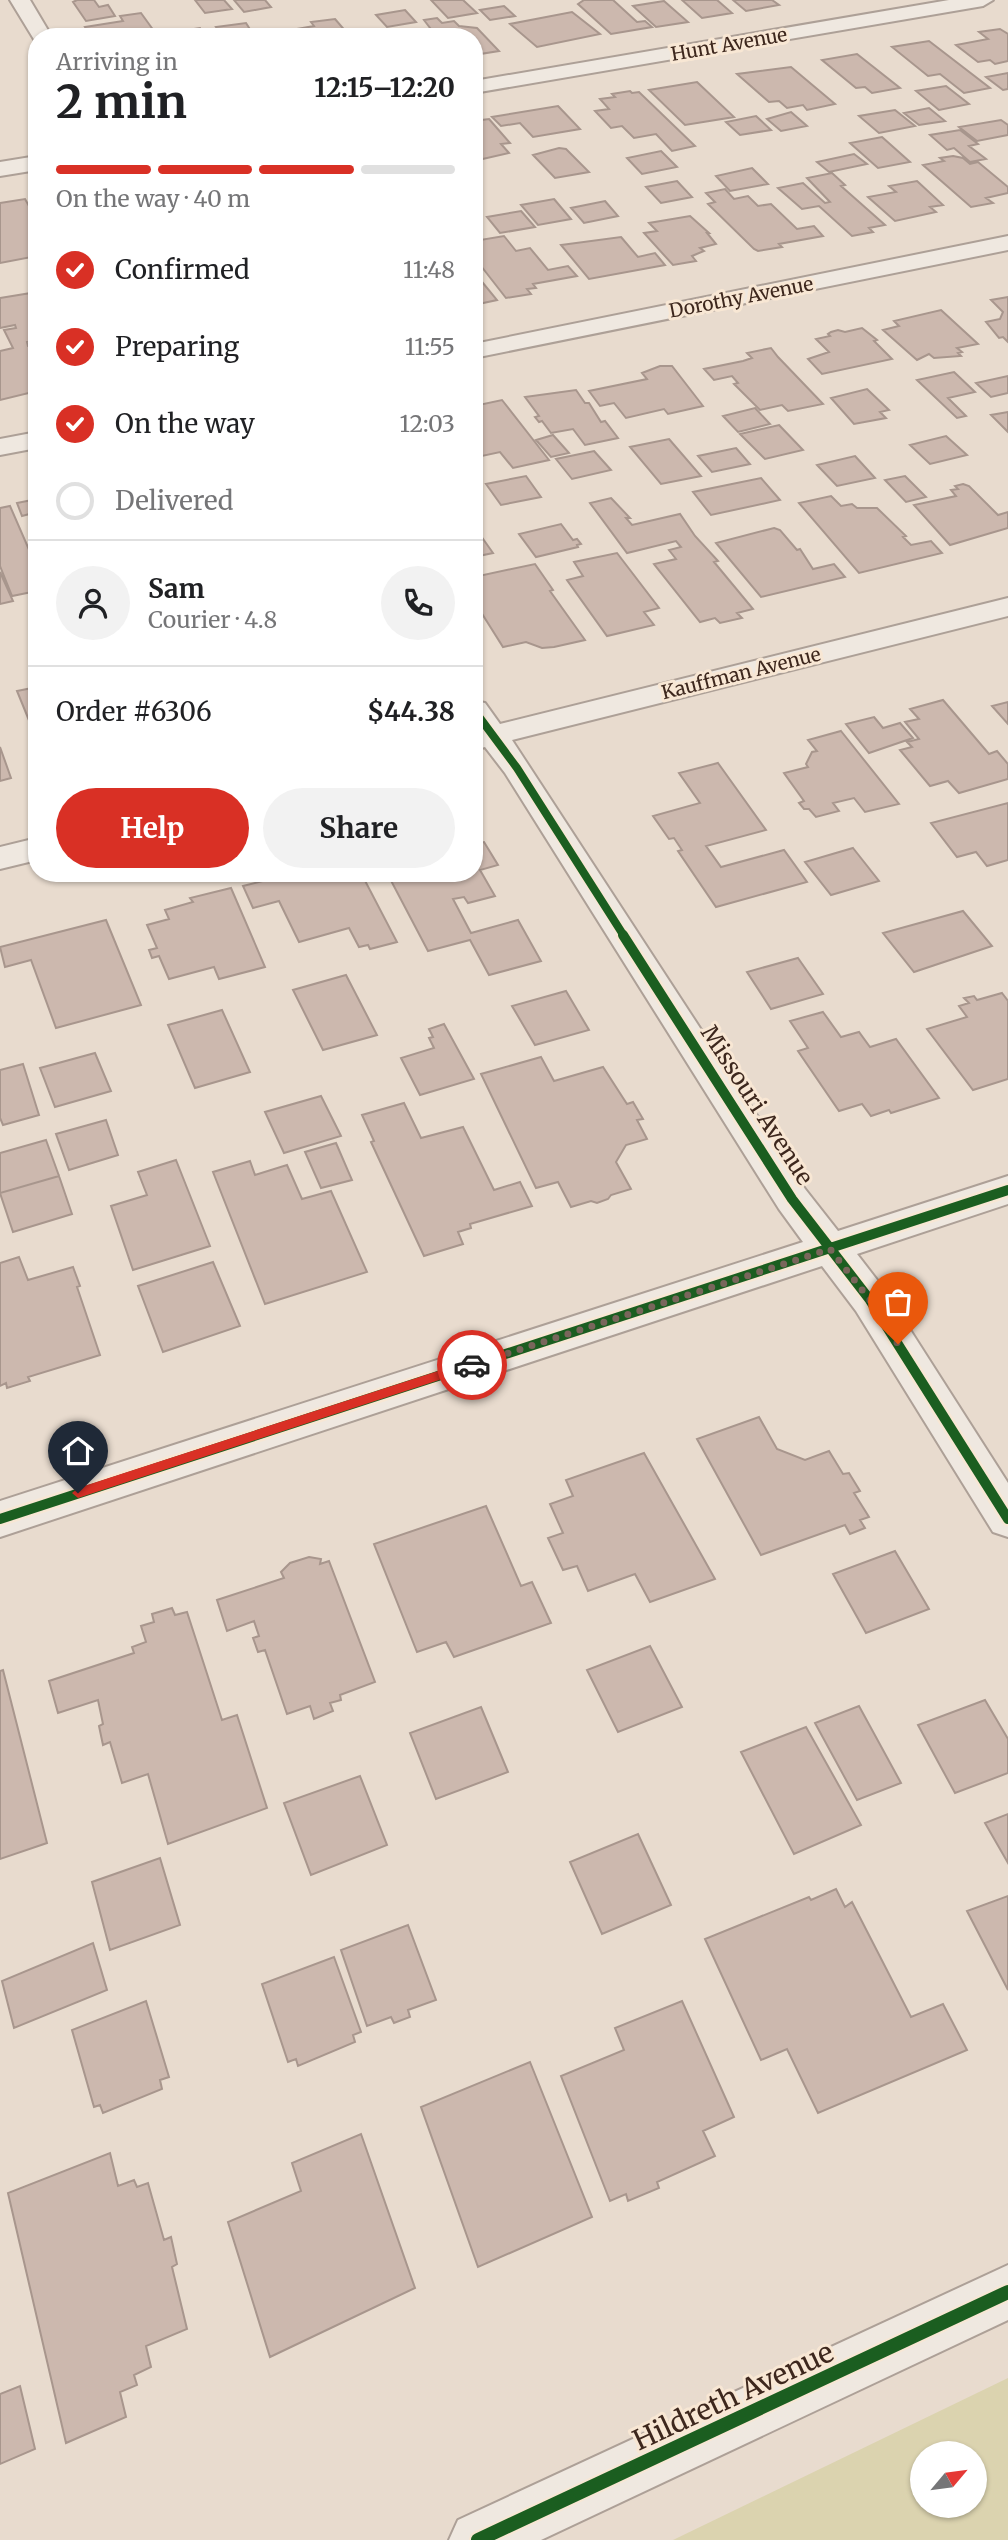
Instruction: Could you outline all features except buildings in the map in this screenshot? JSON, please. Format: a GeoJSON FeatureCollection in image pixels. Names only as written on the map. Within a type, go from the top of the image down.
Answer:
{"type":"FeatureCollection","features":[{"type":"Feature","properties":{"kind":"street"},"geometry":{"type":"LineString","coordinates":[[20,0],[37,28]]}},
{"type":"Feature","properties":{"kind":"street","name":"Hunt Avenue"},"geometry":{"type":"LineString","coordinates":[[483,86],[983,0]]}},
{"type":"Feature","properties":{"kind":"street"},"geometry":{"type":"LineString","coordinates":[[0,169],[28,164]]}},
{"type":"Feature","properties":{"kind":"street","name":"Dorothy Avenue"},"geometry":{"type":"LineString","coordinates":[[483,349],[1008,243]]}},
{"type":"Feature","properties":{"kind":"street"},"geometry":{"type":"LineString","coordinates":[[0,447],[28,442]]}},
{"type":"Feature","properties":{"kind":"street","name":"Kauffman Avenue"},"geometry":{"type":"LineString","coordinates":[[483,727],[1008,607]]}},
{"type":"Feature","properties":{"kind":"street","name":"Missouri Avenue"},"geometry":{"type":"LineString","coordinates":[[483,731],[517,768],[792,1199],[870,1300],[1008,1519]]}},
{"type":"Feature","properties":{"kind":"street"},"geometry":{"type":"LineString","coordinates":[[0,858],[28,851]]}},
{"type":"Feature","properties":{"kind":"street"},"geometry":{"type":"LineString","coordinates":[[0,1519],[1008,1191]]}},
{"type":"Feature","properties":{"kind":"street","name":"Hildreth Avenue"},"geometry":{"type":"LineString","coordinates":[[478,2540],[1008,2292]]}},
{"type":"Feature","properties":{"kind":"shaded area"},"geometry":{"type":"Polygon","coordinates":[[[1008,2378],[1008,2540],[673,2540],[1008,2378]]]}},
{"type":"Feature","properties":{"kind":"cycle path"},"geometry":{"type":"LineString","coordinates":[[483,722],[517,768],[792,1199],[870,1300],[1008,1519]]}},
{"type":"Feature","properties":{"kind":"cycle path"},"geometry":{"type":"LineString","coordinates":[[0,1519],[1008,1190]]}},
{"type":"Feature","properties":{"kind":"cycle path"},"geometry":{"type":"LineString","coordinates":[[478,2540],[1008,2292]]}},
{"type":"Feature","properties":{"kind":"way so far"},"geometry":{"type":"LineString","coordinates":[[472,1365],[830,1249],[870,1300],[898,1344]]}},
{"type":"Feature","properties":{"kind":"route"},"geometry":{"type":"LineString","coordinates":[[78,1493],[472,1365]]}}]}
